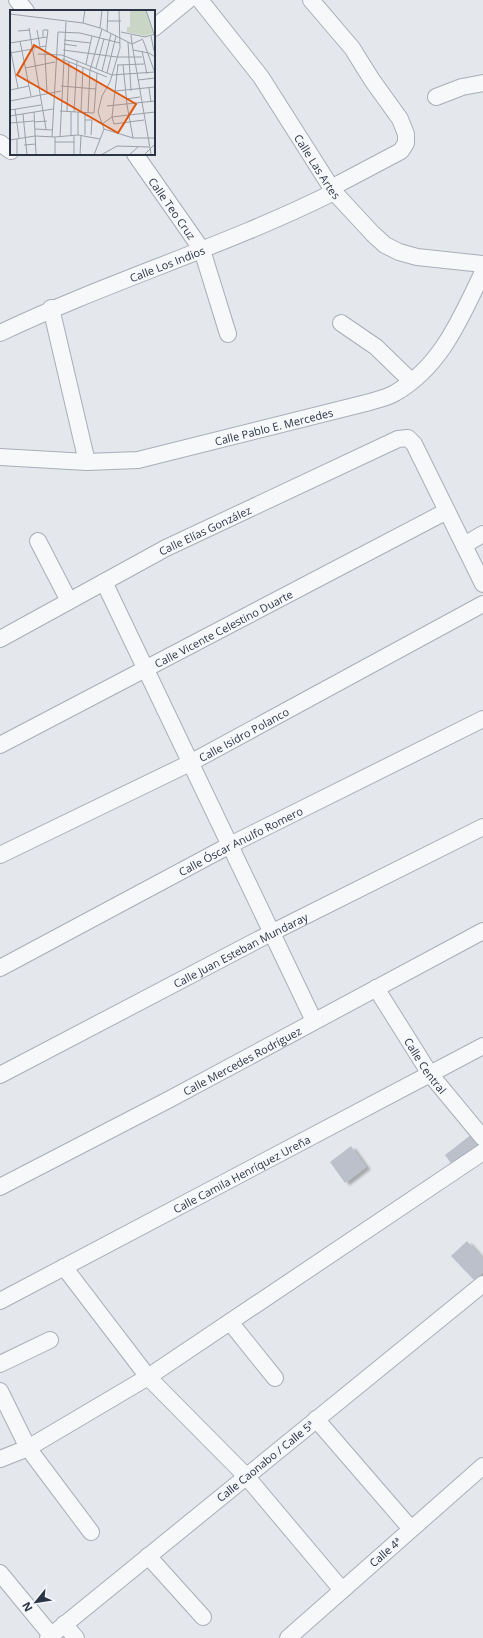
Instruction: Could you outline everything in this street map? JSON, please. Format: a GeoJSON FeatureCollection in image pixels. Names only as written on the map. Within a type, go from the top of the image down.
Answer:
{"type":"FeatureCollection","features":[{"type":"Feature","properties":{"kind":"street"},"geometry":{"type":"LineString","coordinates":[[17,0],[25,10]]}},
{"type":"Feature","properties":{"kind":"street"},"geometry":{"type":"LineString","coordinates":[[155,27],[188,0]]}},
{"type":"Feature","properties":{"kind":"street","name":"Calle Las Artes"},"geometry":{"type":"LineString","coordinates":[[200,0],[261,77],[333,190],[373,234],[385,245],[399,252],[417,257],[483,264]]}},
{"type":"Feature","properties":{"kind":"street","name":"Calle Los Indios"},"geometry":{"type":"LineString","coordinates":[[0,332],[51,308],[202,250],[306,206],[401,151],[406,143],[406,134],[400,119],[372,80],[352,48],[311,0]]}},
{"type":"Feature","properties":{"kind":"street"},"geometry":{"type":"LineString","coordinates":[[436,97],[462,87],[483,82]]}},
{"type":"Feature","properties":{"kind":"street"},"geometry":{"type":"LineString","coordinates":[[0,143],[10,151]]}},
{"type":"Feature","properties":{"kind":"street"},"geometry":{"type":"LineString","coordinates":[[0,161],[10,153]]}},
{"type":"Feature","properties":{"kind":"street","name":"Calle Teo Cruz"},"geometry":{"type":"LineString","coordinates":[[136,155],[202,250],[228,334]]}},
{"type":"Feature","properties":{"kind":"street","name":"Calle Pablo E. Mercedes"},"geometry":{"type":"LineString","coordinates":[[0,457],[87,462],[146,458],[366,403],[394,393],[411,381],[435,359],[450,340],[483,272]]}},
{"type":"Feature","properties":{"kind":"street"},"geometry":{"type":"LineString","coordinates":[[51,308],[87,462]]}},
{"type":"Feature","properties":{"kind":"street"},"geometry":{"type":"LineString","coordinates":[[341,323],[376,347],[411,381]]}},
{"type":"Feature","properties":{"kind":"street","name":"Calle Elías González"},"geometry":{"type":"LineString","coordinates":[[0,639],[166,548],[398,439],[408,438],[414,444],[447,511]]}},
{"type":"Feature","properties":{"kind":"street"},"geometry":{"type":"LineString","coordinates":[[447,511],[483,584]]}},
{"type":"Feature","properties":{"kind":"street","name":"Calle Vicente Celestino Duarte"},"geometry":{"type":"LineString","coordinates":[[0,745],[146,670],[447,511]]}},
{"type":"Feature","properties":{"kind":"street"},"geometry":{"type":"LineString","coordinates":[[464,545],[483,534]]}},
{"type":"Feature","properties":{"kind":"street"},"geometry":{"type":"LineString","coordinates":[[38,541],[69,601]]}},
{"type":"Feature","properties":{"kind":"street"},"geometry":{"type":"LineString","coordinates":[[104,582],[190,763],[273,932],[314,1021]]}},
{"type":"Feature","properties":{"kind":"street","name":"Calle Isidro Polanco"},"geometry":{"type":"LineString","coordinates":[[0,855],[190,763],[483,604]]}},
{"type":"Feature","properties":{"kind":"street","name":"Calle Óscar Anulfo Romero"},"geometry":{"type":"LineString","coordinates":[[0,968],[230,845],[483,719]]}},
{"type":"Feature","properties":{"kind":"street","name":"Calle Juan Esteban Mundaray"},"geometry":{"type":"LineString","coordinates":[[0,1075],[273,932],[483,827]]}},
{"type":"Feature","properties":{"kind":"street","name":"Calle Mercedes Rodríguez"},"geometry":{"type":"LineString","coordinates":[[0,1187],[170,1099],[483,931]]}},
{"type":"Feature","properties":{"kind":"street","name":"Calle Central"},"geometry":{"type":"LineString","coordinates":[[376,988],[430,1074],[483,1138]]}},
{"type":"Feature","properties":{"kind":"street","name":"Calle Camila Henríquez Ureña"},"geometry":{"type":"LineString","coordinates":[[0,1301],[483,1046]]}},
{"type":"Feature","properties":{"kind":"street"},"geometry":{"type":"LineString","coordinates":[[0,1459],[28,1448],[148,1377],[483,1152]]}},
{"type":"Feature","properties":{"kind":"street"},"geometry":{"type":"LineString","coordinates":[[64,1267],[148,1377],[246,1476],[342,1590]]}},
{"type":"Feature","properties":{"kind":"street","name":"Calle Caonabo / Calle 5ª"},"geometry":{"type":"LineString","coordinates":[[49,1636],[483,1284]]}},
{"type":"Feature","properties":{"kind":"street"},"geometry":{"type":"LineString","coordinates":[[230,1322],[275,1378]]}},
{"type":"Feature","properties":{"kind":"street"},"geometry":{"type":"LineString","coordinates":[[0,1364],[50,1340]]}},
{"type":"Feature","properties":{"kind":"street"},"geometry":{"type":"LineString","coordinates":[[0,1391],[28,1448],[91,1532]]}},
{"type":"Feature","properties":{"kind":"street"},"geometry":{"type":"LineString","coordinates":[[316,1419],[411,1529]]}},
{"type":"Feature","properties":{"kind":"street","name":"Calle 4ª"},"geometry":{"type":"LineString","coordinates":[[288,1638],[483,1466]]}},
{"type":"Feature","properties":{"kind":"street"},"geometry":{"type":"LineString","coordinates":[[148,1556],[203,1616]]}},
{"type":"Feature","properties":{"kind":"street"},"geometry":{"type":"LineString","coordinates":[[0,1573],[49,1636]]}},
{"type":"Feature","properties":{"kind":"street"},"geometry":{"type":"LineString","coordinates":[[64,1624],[76,1638]]}},
{"type":"Feature","properties":{"kind":"building"},"geometry":{"type":"Polygon","coordinates":[[[472,1134],[483,1148],[455,1169],[445,1155],[472,1134]]]}},
{"type":"Feature","properties":{"kind":"building"},"geometry":{"type":"Polygon","coordinates":[[[351,1146],[366,1167],[345,1183],[330,1162],[351,1146]]]}},
{"type":"Feature","properties":{"kind":"building"},"geometry":{"type":"Polygon","coordinates":[[[467,1241],[483,1259],[483,1272],[474,1280],[451,1256],[467,1241]]]}}]}
